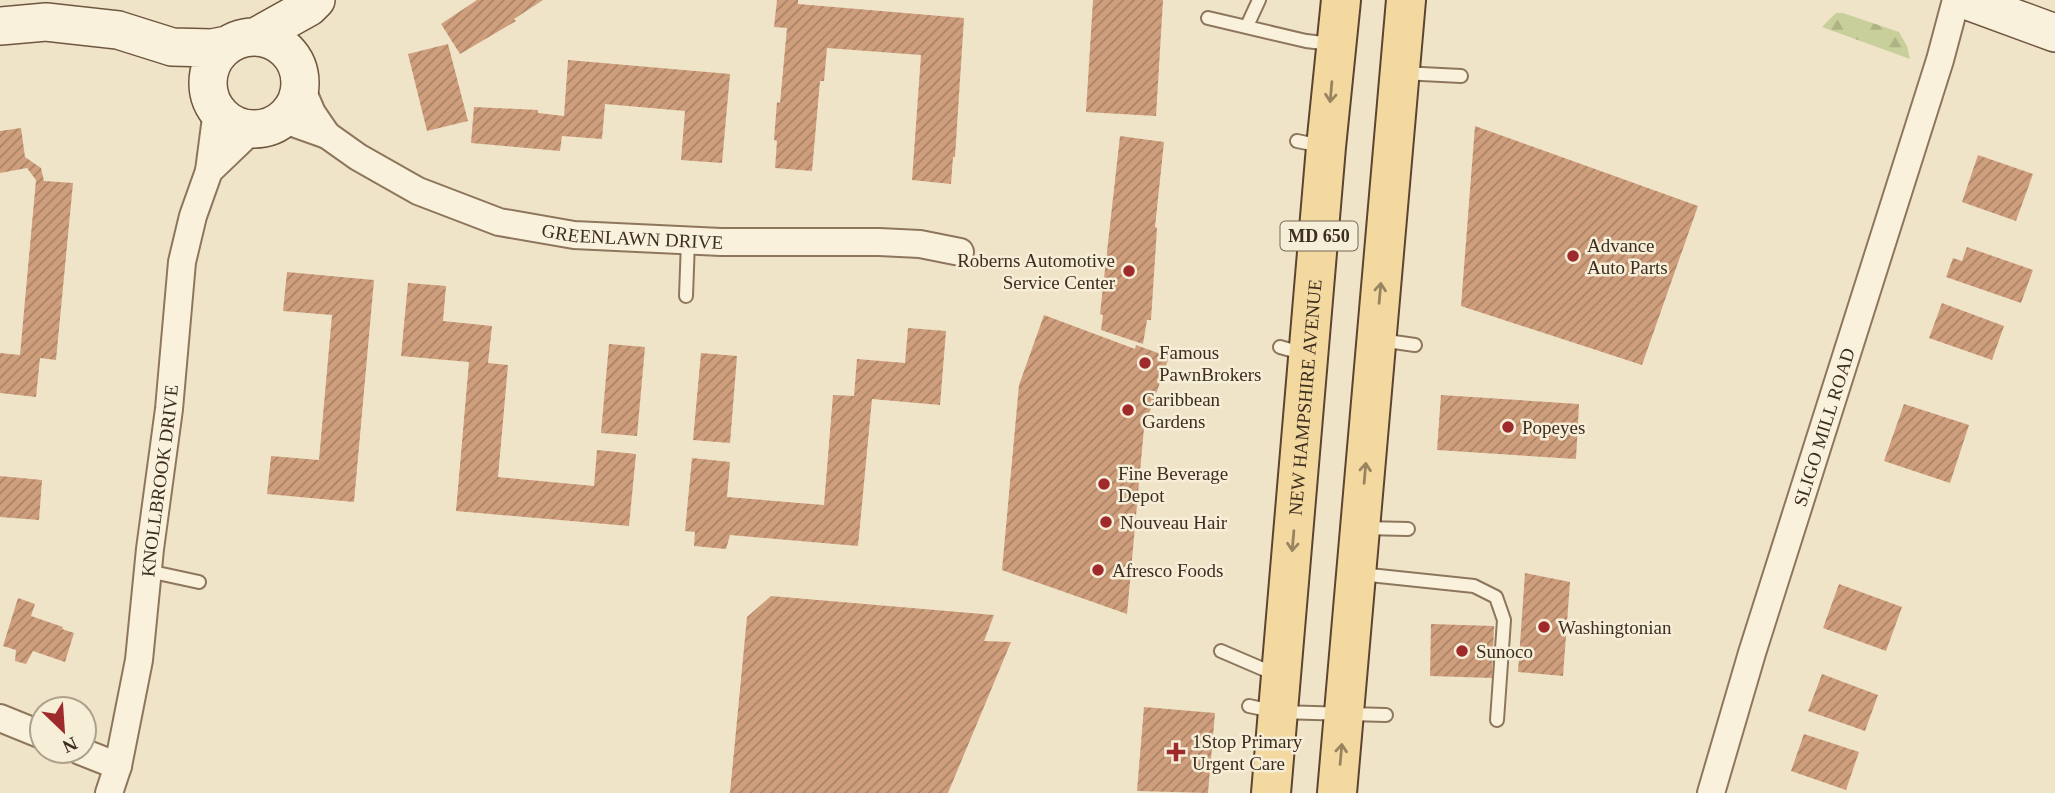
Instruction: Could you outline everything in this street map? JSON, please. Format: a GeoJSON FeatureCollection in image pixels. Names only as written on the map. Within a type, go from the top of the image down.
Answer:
{"type":"FeatureCollection","features":[{"type":"Feature","properties":{"kind":"main road","name":"NEW HAMPSHIRE AVENUE"},"geometry":{"type":"LineString","coordinates":[[1271,793],[1269,698],[1296,431],[1294,351],[1313,244],[1312,144],[1336,44],[1341,0]]}},
{"type":"Feature","properties":{"kind":"main road","name":"MD 650"},"geometry":{"type":"LineString","coordinates":[[1337,793],[1406,0]]}},
{"type":"Feature","properties":{"kind":"street","name":"SLIGO MILL ROAD"},"geometry":{"type":"LineString","coordinates":[[1711,793],[1756,640],[1940,60],[1955,0]]}},
{"type":"Feature","properties":{"kind":"street"},"geometry":{"type":"LineString","coordinates":[[1965,0],[2055,33]]}},
{"type":"Feature","properties":{"kind":"street"},"geometry":{"type":"LineString","coordinates":[[212,98],[209,71],[213,62],[242,41],[312,4]]}},
{"type":"Feature","properties":{"kind":"street"},"geometry":{"type":"LineString","coordinates":[[172,47],[195,66],[225,119],[239,126],[268,124],[292,108],[298,74],[298,38],[312,4]]}},
{"type":"Feature","properties":{"kind":"street"},"geometry":{"type":"LineString","coordinates":[[0,26],[46,22],[81,25],[118,30],[172,47],[212,48],[242,41],[279,45],[298,74]]}},
{"type":"Feature","properties":{"kind":"street","name":"GREENLAWN DRIVE"},"geometry":{"type":"LineString","coordinates":[[298,74],[312,113],[327,135],[358,157],[418,191],[499,222],[574,235],[688,241],[879,242],[920,244],[960,252]]}},
{"type":"Feature","properties":{"kind":"street","name":"KNOLLBROOK DRIVE"},"geometry":{"type":"LineString","coordinates":[[109,793],[118,766],[139,660],[169,409],[182,262],[192,216],[209,171],[212,98]]}},
{"type":"Feature","properties":{"kind":"street","name":"GREENLAWN DRIVE"},"geometry":{"type":"LineString","coordinates":[[268,124],[327,135]]}},
{"type":"Feature","properties":{"kind":"street","name":"KNOLLBROOK DRIVE"},"geometry":{"type":"LineString","coordinates":[[209,171],[268,124]]}},
{"type":"Feature","properties":{"kind":"street"},"geometry":{"type":"LineString","coordinates":[[0,719],[28,730]]}},
{"type":"Feature","properties":{"kind":"street"},"geometry":{"type":"LineString","coordinates":[[98,758],[118,766]]}},
{"type":"Feature","properties":{"kind":"lane"},"geometry":{"type":"LineString","coordinates":[[1247,26],[1259,0]]}},
{"type":"Feature","properties":{"kind":"lane"},"geometry":{"type":"LineString","coordinates":[[1208,18],[1306,41],[1336,44]]}},
{"type":"Feature","properties":{"kind":"lane"},"geometry":{"type":"LineString","coordinates":[[1399,73],[1461,76]]}},
{"type":"Feature","properties":{"kind":"lane"},"geometry":{"type":"LineString","coordinates":[[685,296],[688,241]]}},
{"type":"Feature","properties":{"kind":"lane"},"geometry":{"type":"LineString","coordinates":[[1376,339],[1415,345]]}},
{"type":"Feature","properties":{"kind":"lane"},"geometry":{"type":"LineString","coordinates":[[1360,528],[1408,529]]}},
{"type":"Feature","properties":{"kind":"lane"},"geometry":{"type":"LineString","coordinates":[[148,571],[199,582]]}},
{"type":"Feature","properties":{"kind":"lane"},"geometry":{"type":"LineString","coordinates":[[1356,574],[1474,586],[1496,597],[1504,620],[1497,720]]}},
{"type":"Feature","properties":{"kind":"lane"},"geometry":{"type":"LineString","coordinates":[[1221,651],[1269,698],[1344,715],[1386,715]]}},
{"type":"Feature","properties":{"kind":"green space"},"geometry":{"type":"Polygon","coordinates":[[[1836,13],[1899,32],[1907,46],[1910,59],[1822,27],[1836,13]]]}},
{"type":"Feature","properties":{"kind":"building"},"geometry":{"type":"Polygon","coordinates":[[[477,0],[543,0],[514,19],[516,21],[460,54],[441,24],[477,0]]]}},
{"type":"Feature","properties":{"kind":"building"},"geometry":{"type":"Polygon","coordinates":[[[777,0],[964,18],[951,184],[912,180],[921,55],[827,48],[824,81],[820,81],[812,171],[775,168],[777,102],[780,103],[787,28],[774,27],[777,0]]]}},
{"type":"Feature","properties":{"kind":"building"},"geometry":{"type":"Polygon","coordinates":[[[1093,0],[1163,0],[1156,116],[1086,112],[1093,0]]]}},
{"type":"Feature","properties":{"kind":"building"},"geometry":{"type":"Polygon","coordinates":[[[448,44],[468,121],[427,131],[408,54],[448,44]]]}},
{"type":"Feature","properties":{"kind":"building"},"geometry":{"type":"Polygon","coordinates":[[[568,60],[730,74],[722,163],[681,160],[685,111],[605,104],[602,139],[562,136],[560,151],[471,143],[474,107],[538,110],[538,113],[564,116],[568,60]]]}},
{"type":"Feature","properties":{"kind":"building","name":"Advance Auto Parts"},"geometry":{"type":"Polygon","coordinates":[[[1475,126],[1698,206],[1642,365],[1461,306],[1475,126]]]}},
{"type":"Feature","properties":{"kind":"building"},"geometry":{"type":"Polygon","coordinates":[[[21,128],[25,157],[41,168],[44,181],[73,183],[56,360],[40,358],[36,397],[0,393],[0,353],[20,355],[36,180],[27,168],[0,173],[0,131],[21,128]]]}},
{"type":"Feature","properties":{"kind":"building","name":"Roberns Automotive Service Center"},"geometry":{"type":"Polygon","coordinates":[[[1120,136],[1164,142],[1155,227],[1151,320],[1147,320],[1143,344],[1101,330],[1103,315],[1100,314],[1120,136]]]}},
{"type":"Feature","properties":{"kind":"building"},"geometry":{"type":"Polygon","coordinates":[[[1978,155],[2033,174],[2016,221],[1962,202],[1978,155]]]}},
{"type":"Feature","properties":{"kind":"building"},"geometry":{"type":"Polygon","coordinates":[[[1967,247],[2033,270],[2021,303],[1946,277],[1953,258],[1962,261],[1967,247]]]}},
{"type":"Feature","properties":{"kind":"building"},"geometry":{"type":"Polygon","coordinates":[[[287,272],[374,280],[354,502],[267,494],[271,456],[319,460],[332,315],[283,311],[287,272]]]}},
{"type":"Feature","properties":{"kind":"building"},"geometry":{"type":"Polygon","coordinates":[[[408,283],[446,286],[443,321],[492,326],[488,363],[508,365],[498,477],[594,486],[597,450],[636,454],[629,526],[456,511],[469,362],[401,356],[408,283]]]}},
{"type":"Feature","properties":{"kind":"building"},"geometry":{"type":"Polygon","coordinates":[[[1942,303],[2004,326],[1992,360],[1929,338],[1942,303]]]}},
{"type":"Feature","properties":{"kind":"building"},"geometry":{"type":"Polygon","coordinates":[[[1044,315],[1135,349],[1136,345],[1169,357],[1144,428],[1127,614],[1002,570],[1019,385],[1044,315]]]}},
{"type":"Feature","properties":{"kind":"building"},"geometry":{"type":"Polygon","coordinates":[[[908,328],[946,331],[940,405],[872,399],[858,546],[730,535],[726,549],[694,546],[695,532],[685,531],[692,458],[730,462],[727,497],[824,505],[833,395],[854,396],[857,359],[905,363],[908,328]]]}},
{"type":"Feature","properties":{"kind":"building"},"geometry":{"type":"Polygon","coordinates":[[[609,344],[645,347],[637,436],[601,433],[609,344]]]}},
{"type":"Feature","properties":{"kind":"building"},"geometry":{"type":"Polygon","coordinates":[[[701,353],[737,356],[730,443],[693,440],[701,353]]]}},
{"type":"Feature","properties":{"kind":"building","name":"Popeyes"},"geometry":{"type":"Polygon","coordinates":[[[1441,395],[1579,404],[1576,459],[1437,450],[1441,395]]]}},
{"type":"Feature","properties":{"kind":"building"},"geometry":{"type":"Polygon","coordinates":[[[1904,404],[1969,425],[1950,483],[1884,461],[1904,404]]]}},
{"type":"Feature","properties":{"kind":"building"},"geometry":{"type":"Polygon","coordinates":[[[0,476],[42,480],[39,520],[0,517],[0,476]]]}},
{"type":"Feature","properties":{"kind":"building","name":"Washingtonian"},"geometry":{"type":"Polygon","coordinates":[[[1525,573],[1570,582],[1563,676],[1518,672],[1525,573]]]}},
{"type":"Feature","properties":{"kind":"building"},"geometry":{"type":"Polygon","coordinates":[[[1839,584],[1902,607],[1886,651],[1823,628],[1839,584]]]}},
{"type":"Feature","properties":{"kind":"building"},"geometry":{"type":"Polygon","coordinates":[[[771,596],[994,615],[984,641],[1011,642],[948,793],[730,793],[747,617],[771,596]]]}},
{"type":"Feature","properties":{"kind":"building"},"geometry":{"type":"Polygon","coordinates":[[[18,598],[35,604],[31,616],[74,633],[65,662],[33,651],[26,664],[15,661],[16,650],[3,646],[18,598]]]}},
{"type":"Feature","properties":{"kind":"building","name":"Sunoco"},"geometry":{"type":"Polygon","coordinates":[[[1431,624],[1494,626],[1492,678],[1430,676],[1431,624]]]}},
{"type":"Feature","properties":{"kind":"building"},"geometry":{"type":"Polygon","coordinates":[[[1822,674],[1878,695],[1865,731],[1808,711],[1822,674]]]}},
{"type":"Feature","properties":{"kind":"building","name":"1Stop Primary Urgent Care"},"geometry":{"type":"Polygon","coordinates":[[[1144,707],[1215,713],[1208,793],[1137,791],[1144,707]]]}},
{"type":"Feature","properties":{"kind":"building"},"geometry":{"type":"Polygon","coordinates":[[[1804,734],[1859,752],[1846,790],[1791,771],[1804,734]]]}},
{"type":"Feature","properties":{"kind":"place","name":"Advance Auto Parts"},"geometry":{"type":"Point","coordinates":[1573,256]}},
{"type":"Feature","properties":{"kind":"place","name":"Roberns Automotive Service Center"},"geometry":{"type":"Point","coordinates":[1129,271]}},
{"type":"Feature","properties":{"kind":"place","name":"Famous PawnBrokers"},"geometry":{"type":"Point","coordinates":[1145,363]}},
{"type":"Feature","properties":{"kind":"place","name":"Caribbean Gardens"},"geometry":{"type":"Point","coordinates":[1128,410]}},
{"type":"Feature","properties":{"kind":"place","name":"Popeyes"},"geometry":{"type":"Point","coordinates":[1508,427]}},
{"type":"Feature","properties":{"kind":"place","name":"Fine Beverage Depot"},"geometry":{"type":"Point","coordinates":[1104,484]}},
{"type":"Feature","properties":{"kind":"place","name":"Nouveau Hair"},"geometry":{"type":"Point","coordinates":[1106,522]}},
{"type":"Feature","properties":{"kind":"place","name":"Afresco Foods"},"geometry":{"type":"Point","coordinates":[1098,570]}},
{"type":"Feature","properties":{"kind":"place","name":"Washingtonian"},"geometry":{"type":"Point","coordinates":[1544,627]}},
{"type":"Feature","properties":{"kind":"place","name":"Sunoco"},"geometry":{"type":"Point","coordinates":[1462,651]}},
{"type":"Feature","properties":{"kind":"place","name":"1Stop Primary Urgent Care"},"geometry":{"type":"Point","coordinates":[1176,752]}}]}
